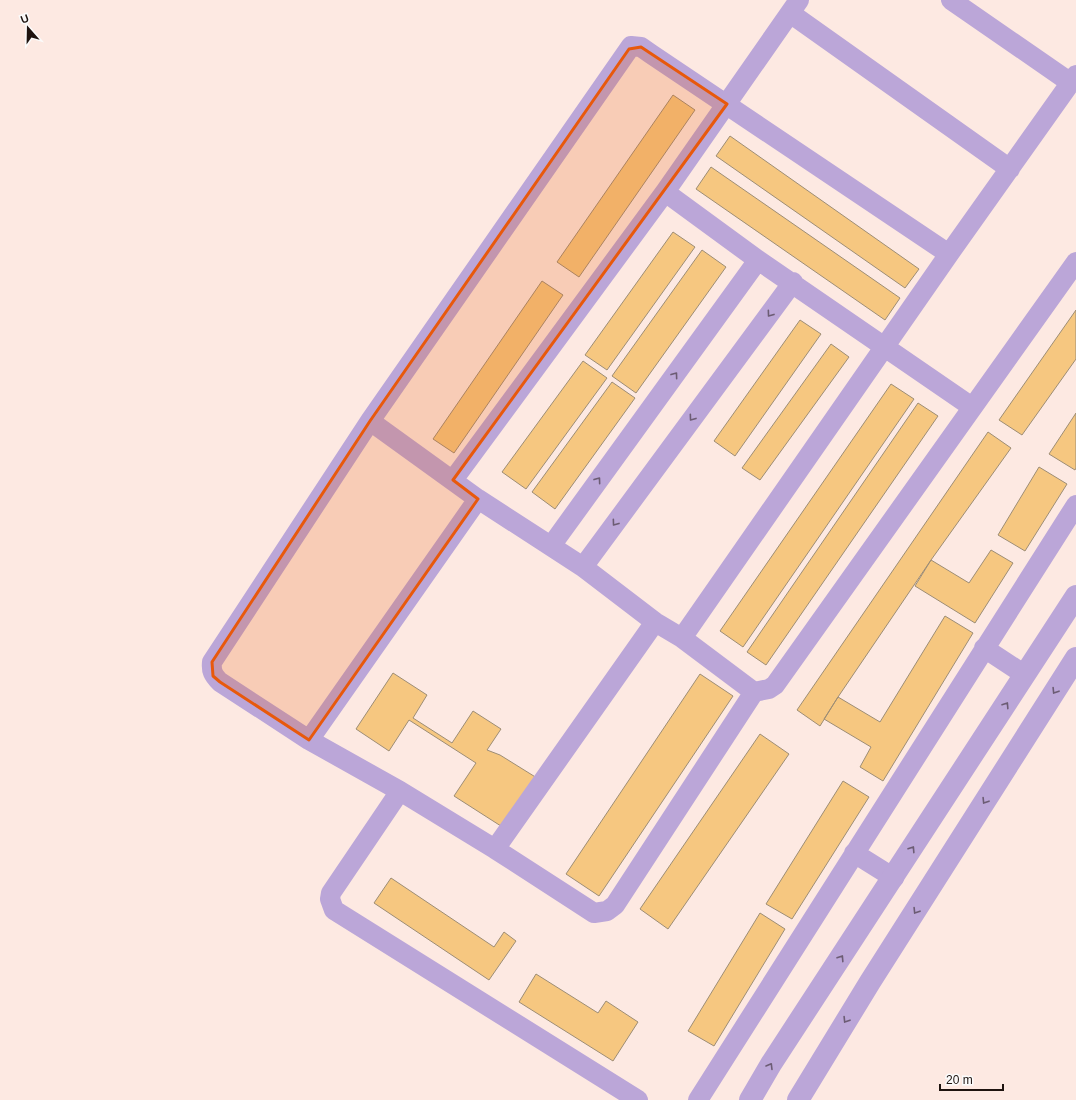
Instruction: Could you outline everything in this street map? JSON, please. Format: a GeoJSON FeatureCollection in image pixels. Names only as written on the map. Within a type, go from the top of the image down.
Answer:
{"type":"FeatureCollection","features":[{"type":"Feature","properties":{"kind":"street"},"geometry":{"type":"LineString","coordinates":[[682,638],[949,254],[1010,170],[1073,79],[951,0]]}},
{"type":"Feature","properties":{"kind":"street"},"geometry":{"type":"LineString","coordinates":[[453,480],[664,192],[727,104],[794,6],[1010,170]]}},
{"type":"Feature","properties":{"kind":"street"},"geometry":{"type":"LineString","coordinates":[[949,254],[641,47],[632,46],[370,421],[212,662],[211,669],[213,676],[309,740],[400,791],[495,849],[594,913],[607,910],[615,905],[754,692],[769,689],[775,685],[1076,262]]}},
{"type":"Feature","properties":{"kind":"street"},"geometry":{"type":"LineString","coordinates":[[664,192],[758,260],[793,282],[972,407]]}},
{"type":"Feature","properties":{"kind":"street"},"geometry":{"type":"LineString","coordinates":[[551,546],[758,260]]}},
{"type":"Feature","properties":{"kind":"street"},"geometry":{"type":"LineString","coordinates":[[583,567],[793,282]]}},
{"type":"Feature","properties":{"kind":"street"},"geometry":{"type":"LineString","coordinates":[[370,421],[478,499],[583,567],[656,622],[682,638],[754,692]]}},
{"type":"Feature","properties":{"kind":"street"},"geometry":{"type":"LineString","coordinates":[[309,740],[478,499]]}},
{"type":"Feature","properties":{"kind":"street"},"geometry":{"type":"LineString","coordinates":[[698,1100],[1076,504]]}},
{"type":"Feature","properties":{"kind":"street"},"geometry":{"type":"LineString","coordinates":[[750,1100],[771,1064],[894,878],[1076,596]]}},
{"type":"Feature","properties":{"kind":"street"},"geometry":{"type":"LineString","coordinates":[[495,849],[656,622]]}},
{"type":"Feature","properties":{"kind":"street"},"geometry":{"type":"LineString","coordinates":[[984,648],[1025,675]]}},
{"type":"Feature","properties":{"kind":"street"},"geometry":{"type":"LineString","coordinates":[[798,1100],[870,982],[1076,658]]}},
{"type":"Feature","properties":{"kind":"street"},"geometry":{"type":"LineString","coordinates":[[987,733],[1018,750]]}},
{"type":"Feature","properties":{"kind":"street"},"geometry":{"type":"LineString","coordinates":[[400,791],[331,894],[330,899],[334,910],[638,1100]]}},
{"type":"Feature","properties":{"kind":"street"},"geometry":{"type":"LineString","coordinates":[[854,853],[894,878]]}},
{"type":"Feature","properties":{"kind":"highlighted area"},"geometry":{"type":"Polygon","coordinates":[[[641,47],[727,104],[453,480],[478,499],[309,740],[220,682],[213,676],[212,662],[370,421],[629,49],[641,47]]]}},
{"type":"Feature","properties":{"kind":"building"},"geometry":{"type":"Polygon","coordinates":[[[673,95],[695,110],[579,277],[557,262],[673,95]]]}},
{"type":"Feature","properties":{"kind":"building"},"geometry":{"type":"Polygon","coordinates":[[[730,136],[919,269],[905,288],[716,156],[730,136]]]}},
{"type":"Feature","properties":{"kind":"building"},"geometry":{"type":"Polygon","coordinates":[[[711,167],[900,298],[885,320],[696,189],[711,167]]]}},
{"type":"Feature","properties":{"kind":"building"},"geometry":{"type":"Polygon","coordinates":[[[673,232],[695,247],[607,370],[585,355],[673,232]]]}},
{"type":"Feature","properties":{"kind":"building"},"geometry":{"type":"Polygon","coordinates":[[[702,250],[726,267],[636,393],[612,376],[702,250]]]}},
{"type":"Feature","properties":{"kind":"building"},"geometry":{"type":"Polygon","coordinates":[[[542,281],[563,295],[454,453],[433,439],[542,281]]]}},
{"type":"Feature","properties":{"kind":"building"},"geometry":{"type":"Polygon","coordinates":[[[1076,310],[1076,359],[1022,435],[999,420],[1076,310]]]}},
{"type":"Feature","properties":{"kind":"building"},"geometry":{"type":"Polygon","coordinates":[[[800,320],[821,334],[735,456],[714,441],[800,320]]]}},
{"type":"Feature","properties":{"kind":"building"},"geometry":{"type":"Polygon","coordinates":[[[831,344],[849,357],[760,480],[742,468],[831,344]]]}},
{"type":"Feature","properties":{"kind":"building"},"geometry":{"type":"Polygon","coordinates":[[[583,361],[607,378],[526,489],[502,472],[583,361]]]}},
{"type":"Feature","properties":{"kind":"building"},"geometry":{"type":"Polygon","coordinates":[[[612,382],[635,398],[555,509],[532,492],[612,382]]]}},
{"type":"Feature","properties":{"kind":"building"},"geometry":{"type":"Polygon","coordinates":[[[891,384],[914,399],[743,647],[720,631],[891,384]]]}},
{"type":"Feature","properties":{"kind":"building"},"geometry":{"type":"Polygon","coordinates":[[[918,403],[938,416],[766,665],[747,652],[918,403]]]}},
{"type":"Feature","properties":{"kind":"building"},"geometry":{"type":"Polygon","coordinates":[[[1076,413],[1076,468],[1075,470],[1049,454],[1076,413]]]}},
{"type":"Feature","properties":{"kind":"building"},"geometry":{"type":"Polygon","coordinates":[[[988,432],[1011,448],[931,560],[820,726],[797,710],[988,432]]]}},
{"type":"Feature","properties":{"kind":"building"},"geometry":{"type":"Polygon","coordinates":[[[1039,467],[1067,484],[1025,551],[998,535],[1039,467]]]}},
{"type":"Feature","properties":{"kind":"building"},"geometry":{"type":"Polygon","coordinates":[[[991,550],[1013,563],[975,623],[915,586],[931,560],[969,583],[991,550]]]}},
{"type":"Feature","properties":{"kind":"building"},"geometry":{"type":"Polygon","coordinates":[[[945,616],[973,633],[883,781],[860,767],[871,747],[824,719],[838,697],[880,722],[945,616]]]}},
{"type":"Feature","properties":{"kind":"building"},"geometry":{"type":"Polygon","coordinates":[[[393,673],[427,695],[413,718],[452,743],[473,711],[501,729],[487,750],[500,755],[537,778],[504,828],[454,796],[476,763],[409,720],[389,751],[356,729],[393,673]]]}},
{"type":"Feature","properties":{"kind":"building"},"geometry":{"type":"Polygon","coordinates":[[[700,674],[733,696],[599,896],[566,874],[700,674]]]}},
{"type":"Feature","properties":{"kind":"building"},"geometry":{"type":"Polygon","coordinates":[[[760,734],[789,754],[668,929],[640,909],[760,734]]]}},
{"type":"Feature","properties":{"kind":"building"},"geometry":{"type":"Polygon","coordinates":[[[843,781],[869,797],[792,919],[766,904],[843,781]]]}},
{"type":"Feature","properties":{"kind":"building"},"geometry":{"type":"Polygon","coordinates":[[[391,878],[494,947],[504,932],[516,941],[489,980],[374,903],[391,878]]]}},
{"type":"Feature","properties":{"kind":"building"},"geometry":{"type":"Polygon","coordinates":[[[760,913],[785,929],[714,1046],[688,1031],[760,913]]]}},
{"type":"Feature","properties":{"kind":"building"},"geometry":{"type":"Polygon","coordinates":[[[536,974],[598,1013],[606,1001],[638,1022],[613,1061],[519,1002],[536,974]]]}}]}
